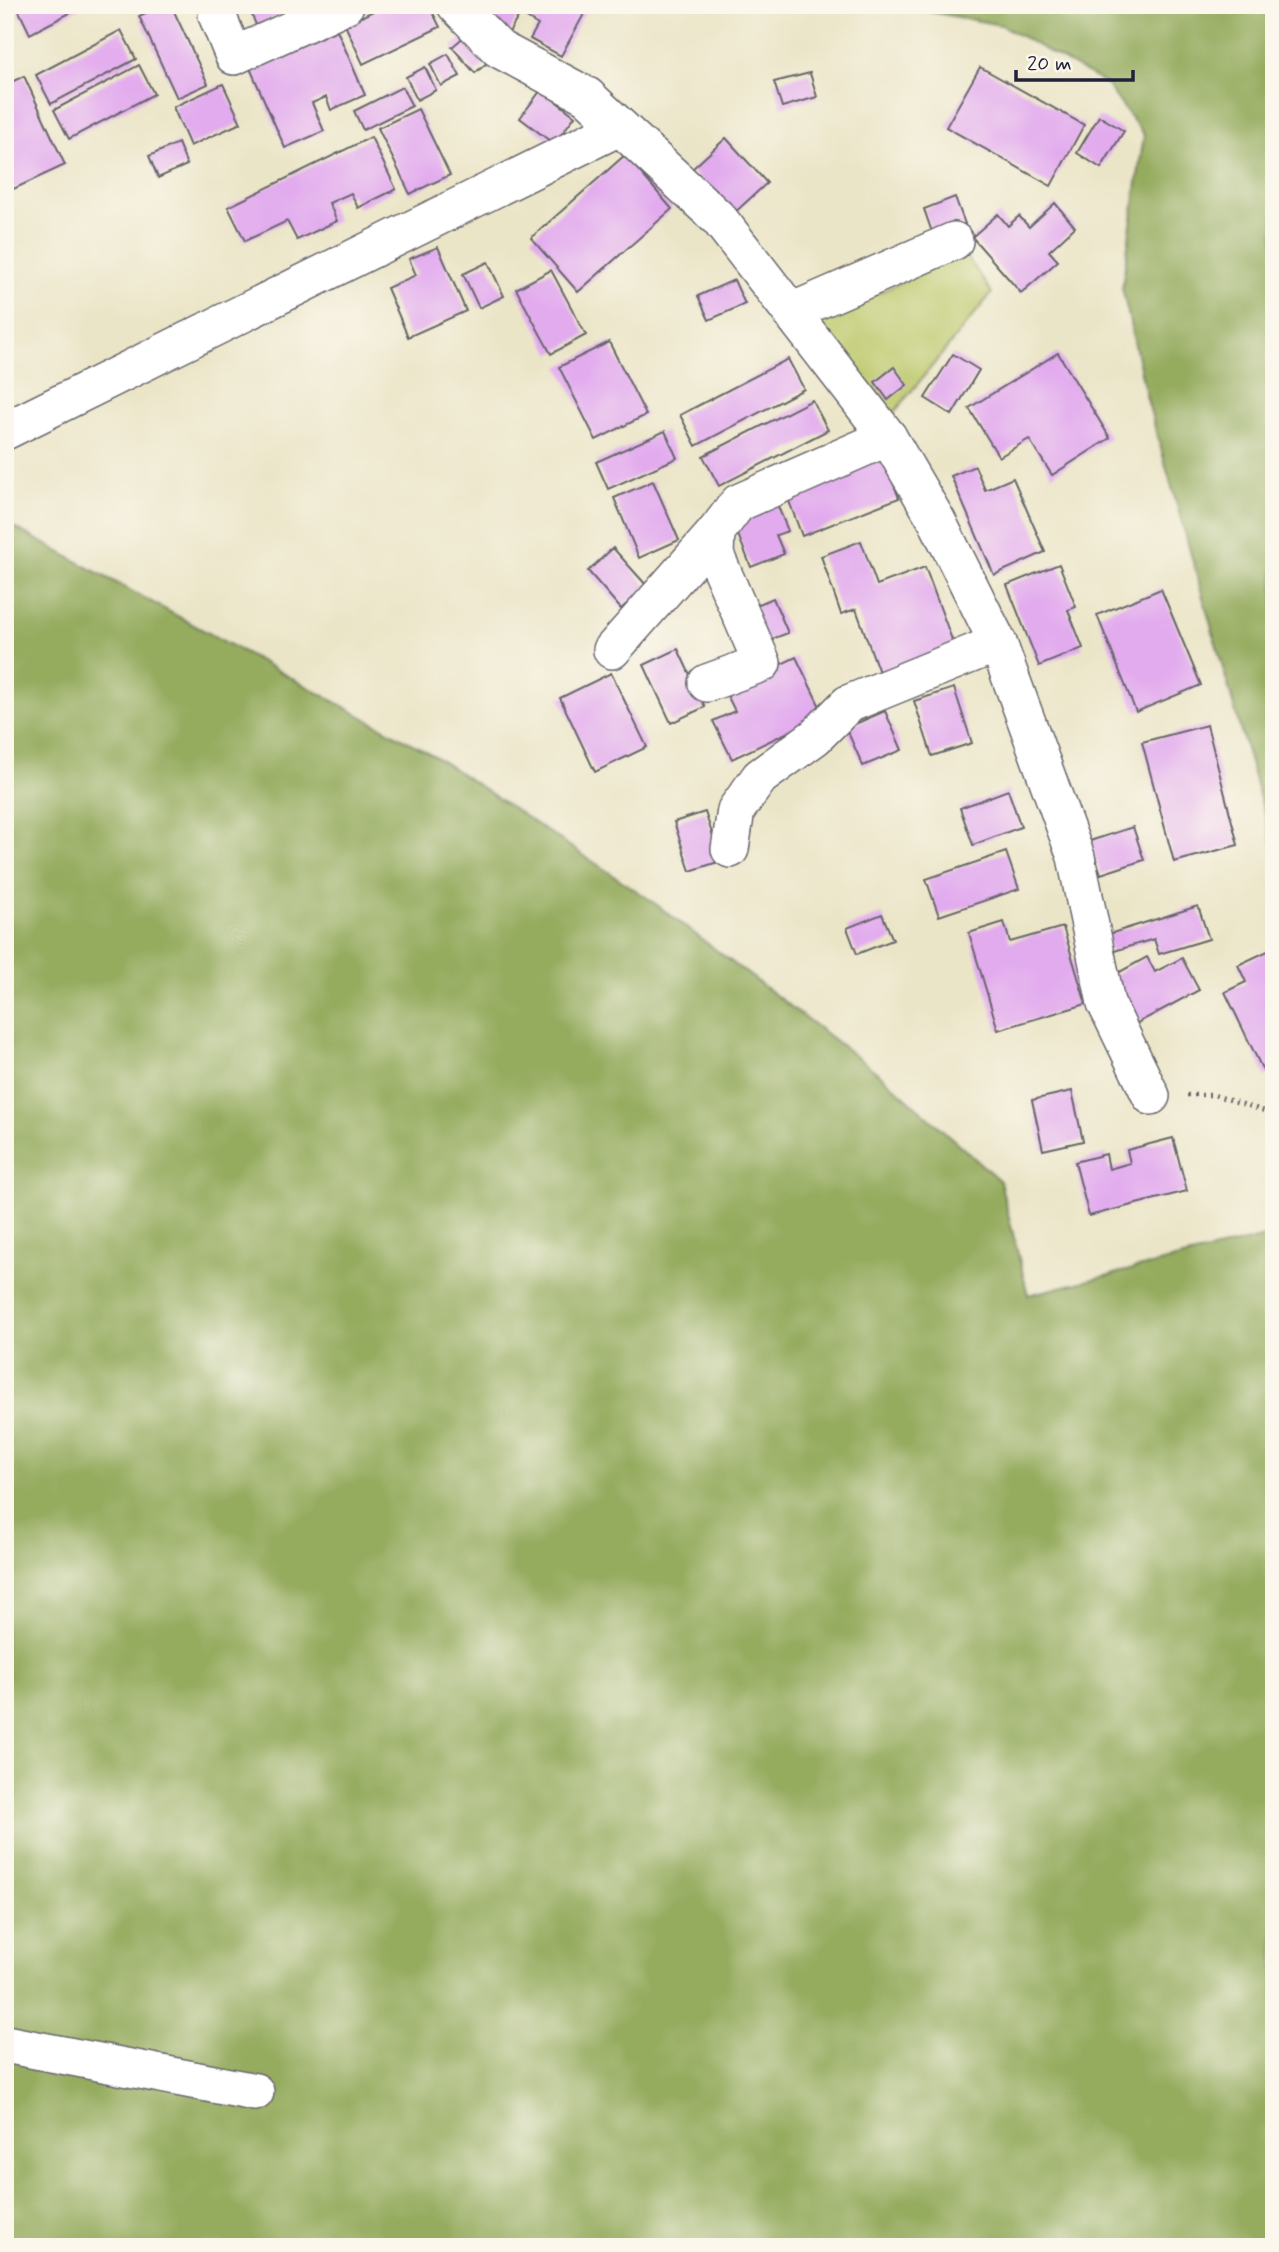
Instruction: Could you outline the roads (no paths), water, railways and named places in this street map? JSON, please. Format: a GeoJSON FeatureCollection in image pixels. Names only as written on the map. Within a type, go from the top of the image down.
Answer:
{"type":"FeatureCollection","features":[{"type":"Feature","properties":{"kind":"street"},"geometry":{"type":"LineString","coordinates":[[217,15],[233,57],[345,5]]}},
{"type":"Feature","properties":{"kind":"street"},"geometry":{"type":"LineString","coordinates":[[456,5],[499,49],[587,96],[719,219],[888,437],[937,521],[998,643],[1076,857],[1106,1003],[1151,1096]]}},
{"type":"Feature","properties":{"kind":"street"},"geometry":{"type":"LineString","coordinates":[[5,431],[619,127]]}},
{"type":"Feature","properties":{"kind":"street"},"geometry":{"type":"LineString","coordinates":[[791,312],[954,241]]}},
{"type":"Feature","properties":{"kind":"street"},"geometry":{"type":"LineString","coordinates":[[612,650],[716,532],[738,503],[888,437]]}},
{"type":"Feature","properties":{"kind":"street"},"geometry":{"type":"LineString","coordinates":[[707,683],[762,663],[715,555],[716,532]]}},
{"type":"Feature","properties":{"kind":"street"},"geometry":{"type":"LineString","coordinates":[[730,849],[736,810],[760,777],[815,737],[848,704],[998,643]]}},
{"type":"Feature","properties":{"kind":"street"},"geometry":{"type":"LineString","coordinates":[[5,2045],[255,2092]]}}]}
